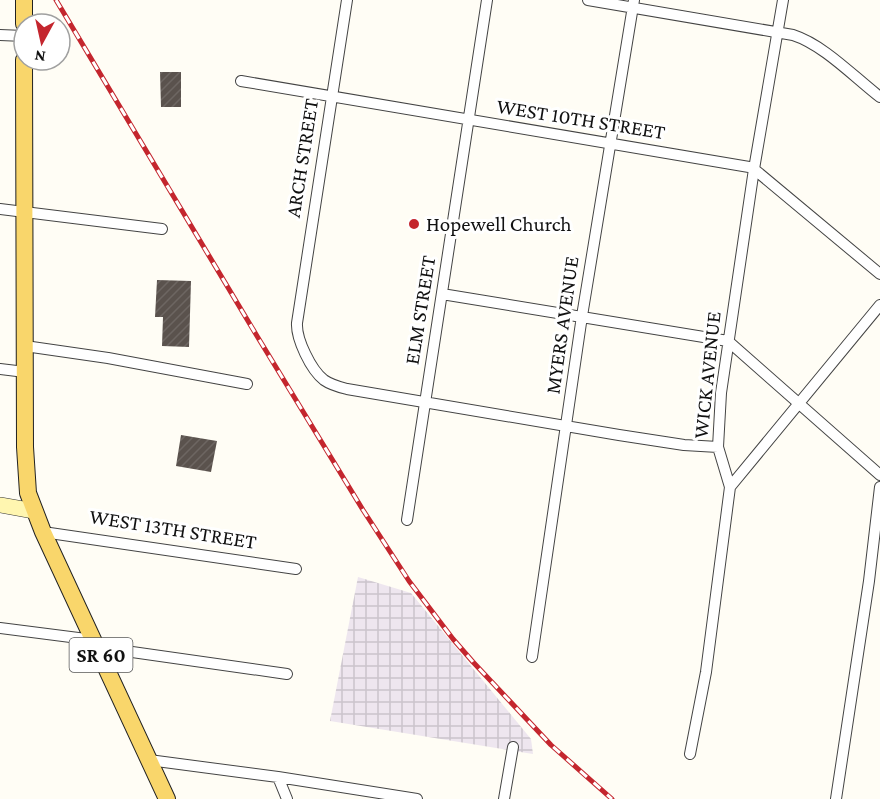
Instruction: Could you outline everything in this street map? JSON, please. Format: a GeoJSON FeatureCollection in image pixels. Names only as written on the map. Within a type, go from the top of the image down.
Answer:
{"type":"FeatureCollection","features":[{"type":"Feature","properties":{"kind":"main road","name":"SR 60"},"geometry":{"type":"LineString","coordinates":[[24,72],[26,480],[28,493],[43,532],[167,799]]}},
{"type":"Feature","properties":{"kind":"main road"},"geometry":{"type":"LineString","coordinates":[[0,505],[34,510]]}},
{"type":"Feature","properties":{"kind":"street","name":"ARCH STREET"},"geometry":{"type":"LineString","coordinates":[[347,0],[297,323],[298,335],[316,370],[326,381],[347,389],[425,402]]}},
{"type":"Feature","properties":{"kind":"street","name":"ELM STREET"},"geometry":{"type":"LineString","coordinates":[[407,520],[487,0]]}},
{"type":"Feature","properties":{"kind":"street"},"geometry":{"type":"LineString","coordinates":[[588,0],[634,4],[779,32],[807,40],[880,97]]}},
{"type":"Feature","properties":{"kind":"street","name":"WICK AVENUE"},"geometry":{"type":"LineString","coordinates":[[690,754],[706,672],[730,487],[718,447],[719,409],[754,169],[783,0]]}},
{"type":"Feature","properties":{"kind":"street","name":"MYERS AVENUE"},"geometry":{"type":"LineString","coordinates":[[532,657],[568,425],[582,316],[634,4]]}},
{"type":"Feature","properties":{"kind":"street","name":"WEST 10TH STREET"},"geometry":{"type":"LineString","coordinates":[[241,81],[754,169],[880,274]]}},
{"type":"Feature","properties":{"kind":"street"},"geometry":{"type":"LineString","coordinates":[[0,209],[162,229]]}},
{"type":"Feature","properties":{"kind":"street"},"geometry":{"type":"LineString","coordinates":[[442,294],[728,341],[880,475]]}},
{"type":"Feature","properties":{"kind":"street"},"geometry":{"type":"LineString","coordinates":[[730,487],[880,305]]}},
{"type":"Feature","properties":{"kind":"street"},"geometry":{"type":"LineString","coordinates":[[25,346],[108,358],[247,384]]}},
{"type":"Feature","properties":{"kind":"street"},"geometry":{"type":"LineString","coordinates":[[0,369],[25,372]]}},
{"type":"Feature","properties":{"kind":"street"},"geometry":{"type":"LineString","coordinates":[[425,402],[684,445],[718,447]]}},
{"type":"Feature","properties":{"kind":"street"},"geometry":{"type":"LineString","coordinates":[[836,799],[869,580],[880,487]]}},
{"type":"Feature","properties":{"kind":"street","name":"WEST 13TH STREET"},"geometry":{"type":"LineString","coordinates":[[43,532],[296,569]]}},
{"type":"Feature","properties":{"kind":"street"},"geometry":{"type":"LineString","coordinates":[[0,628],[287,674]]}},
{"type":"Feature","properties":{"kind":"street"},"geometry":{"type":"LineString","coordinates":[[504,799],[513,747]]}},
{"type":"Feature","properties":{"kind":"street"},"geometry":{"type":"LineString","coordinates":[[149,760],[417,799]]}},
{"type":"Feature","properties":{"kind":"street"},"geometry":{"type":"LineString","coordinates":[[278,777],[287,799]]}},
{"type":"Feature","properties":{"kind":"shaded area"},"geometry":{"type":"Polygon","coordinates":[[[358,577],[411,593],[531,739],[533,754],[330,721],[358,577]]]}},
{"type":"Feature","properties":{"kind":"building"},"geometry":{"type":"Polygon","coordinates":[[[160,72],[181,72],[181,107],[161,107],[160,72]]]}},
{"type":"Feature","properties":{"kind":"building"},"geometry":{"type":"Polygon","coordinates":[[[157,280],[191,281],[189,347],[162,346],[163,317],[155,317],[157,280]]]}},
{"type":"Feature","properties":{"kind":"building"},"geometry":{"type":"Polygon","coordinates":[[[181,435],[217,441],[211,472],[176,466],[181,435]]]}},
{"type":"Feature","properties":{"kind":"railway"},"geometry":{"type":"LineString","coordinates":[[56,0],[257,336],[409,581],[473,662],[551,745],[612,799]]}},
{"type":"Feature","properties":{"kind":"place","name":"Hopewell Church"},"geometry":{"type":"Point","coordinates":[414,224]}}]}
